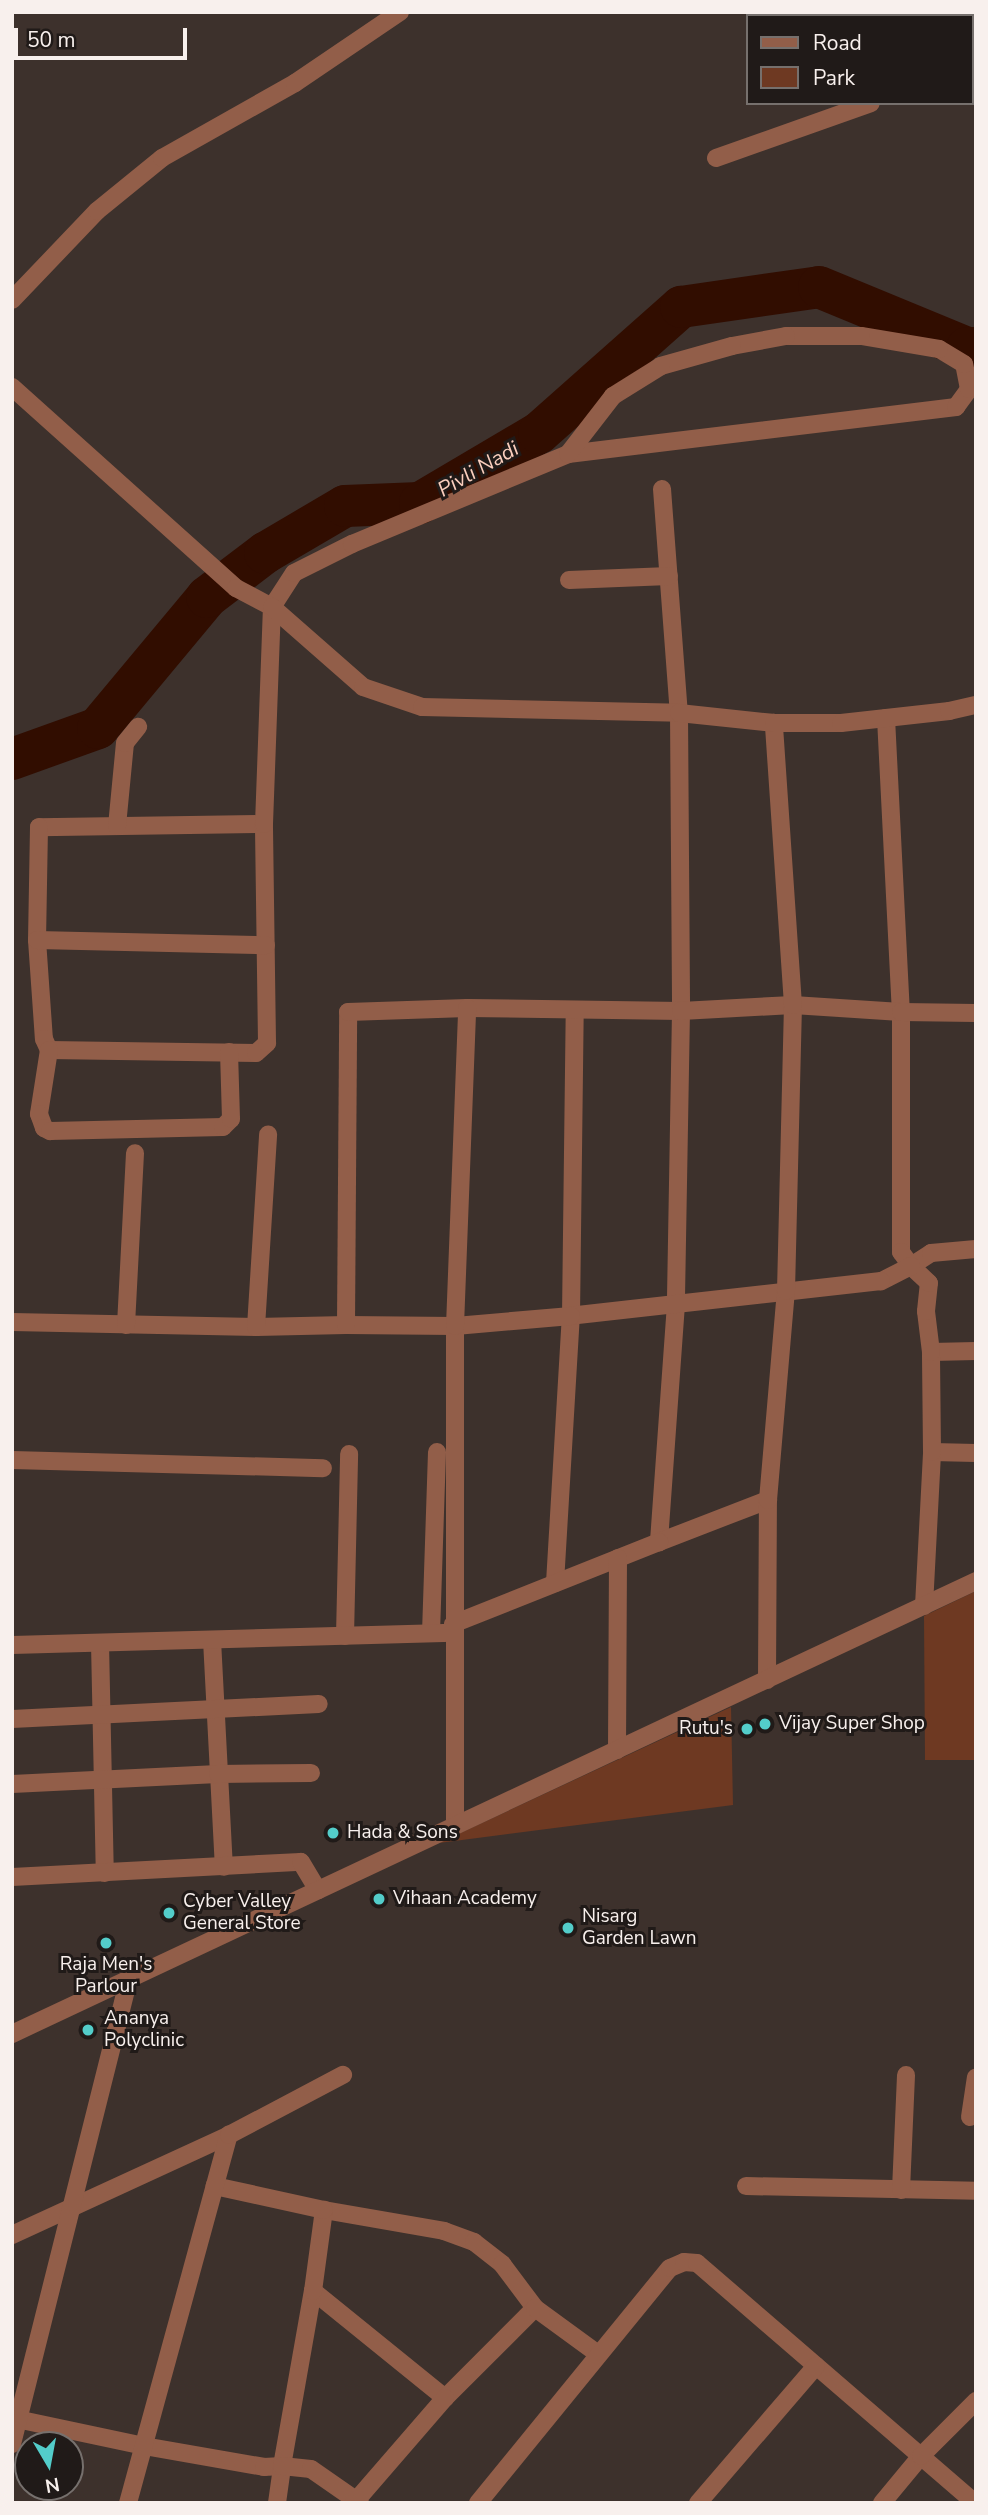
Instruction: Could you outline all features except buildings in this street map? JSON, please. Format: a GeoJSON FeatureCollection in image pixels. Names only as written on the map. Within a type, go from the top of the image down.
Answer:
{"type":"FeatureCollection","features":[{"type":"Feature","properties":{"kind":"street"},"geometry":{"type":"LineString","coordinates":[[12,300],[96,211],[162,158],[295,83],[400,12]]}},
{"type":"Feature","properties":{"kind":"street"},"geometry":{"type":"LineString","coordinates":[[716,158],[865,105]]}},
{"type":"Feature","properties":{"kind":"street"},"geometry":{"type":"LineString","coordinates":[[49,1049],[256,1053],[267,1042],[264,824],[272,607],[295,573],[568,454],[956,407],[969,389],[964,364],[939,349],[861,336],[786,336],[732,346],[661,366],[613,396],[568,454]]}},
{"type":"Feature","properties":{"kind":"street"},"geometry":{"type":"LineString","coordinates":[[12,387],[236,588],[272,607],[363,687],[422,707],[679,713],[774,723],[841,723],[950,711],[976,705]]}},
{"type":"Feature","properties":{"kind":"street"},"geometry":{"type":"LineString","coordinates":[[659,1542],[676,1304],[681,1011],[679,713],[662,489]]}},
{"type":"Feature","properties":{"kind":"street"},"geometry":{"type":"LineString","coordinates":[[569,580],[669,576]]}},
{"type":"Feature","properties":{"kind":"street"},"geometry":{"type":"LineString","coordinates":[[886,718],[901,1012],[901,1252],[929,1283],[926,1311],[931,1352],[932,1452],[925,1606]]}},
{"type":"Feature","properties":{"kind":"street"},"geometry":{"type":"LineString","coordinates":[[767,1680],[768,1500],[786,1292],[793,1005],[774,723]]}},
{"type":"Feature","properties":{"kind":"street"},"geometry":{"type":"LineString","coordinates":[[117,826],[125,743],[138,727]]}},
{"type":"Feature","properties":{"kind":"street"},"geometry":{"type":"LineString","coordinates":[[229,1052],[231,1119],[223,1127],[50,1131],[44,1128],[39,1114],[49,1049],[44,1039],[37,940],[39,827],[264,824]]}},
{"type":"Feature","properties":{"kind":"street"},"geometry":{"type":"LineString","coordinates":[[37,940],[266,945]]}},
{"type":"Feature","properties":{"kind":"street"},"geometry":{"type":"LineString","coordinates":[[346,1325],[348,1012],[467,1008],[681,1011],[793,1005],[901,1012],[976,1013]]}},
{"type":"Feature","properties":{"kind":"street"},"geometry":{"type":"LineString","coordinates":[[455,1826],[454,1326],[467,1008]]}},
{"type":"Feature","properties":{"kind":"street"},"geometry":{"type":"LineString","coordinates":[[555,1583],[571,1316],[575,1010]]}},
{"type":"Feature","properties":{"kind":"street"},"geometry":{"type":"LineString","coordinates":[[256,1327],[268,1134]]}},
{"type":"Feature","properties":{"kind":"street"},"geometry":{"type":"LineString","coordinates":[[126,1325],[135,1153]]}},
{"type":"Feature","properties":{"kind":"street"},"geometry":{"type":"LineString","coordinates":[[12,1322],[256,1327],[454,1326],[571,1316],[881,1281],[931,1253],[976,1249]]}},
{"type":"Feature","properties":{"kind":"street"},"geometry":{"type":"LineString","coordinates":[[931,1352],[976,1352]]}},
{"type":"Feature","properties":{"kind":"street"},"geometry":{"type":"LineString","coordinates":[[431,1633],[437,1452]]}},
{"type":"Feature","properties":{"kind":"street"},"geometry":{"type":"LineString","coordinates":[[932,1452],[976,1453]]}},
{"type":"Feature","properties":{"kind":"street"},"geometry":{"type":"LineString","coordinates":[[345,1636],[349,1454]]}},
{"type":"Feature","properties":{"kind":"street"},"geometry":{"type":"LineString","coordinates":[[12,1460],[323,1468]]}},
{"type":"Feature","properties":{"kind":"street"},"geometry":{"type":"LineString","coordinates":[[12,1646],[431,1633],[453,1628],[555,1583],[768,1500]]}},
{"type":"Feature","properties":{"kind":"street"},"geometry":{"type":"LineString","coordinates":[[617,1750],[618,1558]]}},
{"type":"Feature","properties":{"kind":"street"},"geometry":{"type":"LineString","coordinates":[[12,2034],[976,1581]]}},
{"type":"Feature","properties":{"kind":"street"},"geometry":{"type":"LineString","coordinates":[[212,1640],[223,1867]]}},
{"type":"Feature","properties":{"kind":"street"},"geometry":{"type":"LineString","coordinates":[[100,1643],[105,1873]]}},
{"type":"Feature","properties":{"kind":"street"},"geometry":{"type":"LineString","coordinates":[[12,1719],[101,1717],[319,1703]]}},
{"type":"Feature","properties":{"kind":"street"},"geometry":{"type":"LineString","coordinates":[[12,1784],[218,1774],[311,1773]]}},
{"type":"Feature","properties":{"kind":"street"},"geometry":{"type":"LineString","coordinates":[[13,1882],[105,1873],[301,1862],[318,1890]]}},
{"type":"Feature","properties":{"kind":"street"},"geometry":{"type":"LineString","coordinates":[[12,2444],[15,2419],[73,2207],[129,1979]]}},
{"type":"Feature","properties":{"kind":"street"},"geometry":{"type":"LineString","coordinates":[[901,2190],[906,2075]]}},
{"type":"Feature","properties":{"kind":"street"},"geometry":{"type":"LineString","coordinates":[[12,2235],[229,2135],[343,2076]]}},
{"type":"Feature","properties":{"kind":"street"},"geometry":{"type":"LineString","coordinates":[[970,2117],[976,2077]]}},
{"type":"Feature","properties":{"kind":"street"},"geometry":{"type":"LineString","coordinates":[[128,2503],[229,2135]]}},
{"type":"Feature","properties":{"kind":"street"},"geometry":{"type":"LineString","coordinates":[[215,2186],[324,2210],[444,2231],[474,2242],[510,2274],[535,2308],[598,2354]]}},
{"type":"Feature","properties":{"kind":"street"},"geometry":{"type":"LineString","coordinates":[[746,2186],[976,2191]]}},
{"type":"Feature","properties":{"kind":"street"},"geometry":{"type":"LineString","coordinates":[[277,2503],[324,2210]]}},
{"type":"Feature","properties":{"kind":"street"},"geometry":{"type":"LineString","coordinates":[[478,2503],[670,2268],[684,2262],[697,2263],[975,2503]]}},
{"type":"Feature","properties":{"kind":"street"},"geometry":{"type":"LineString","coordinates":[[313,2291],[445,2398]]}},
{"type":"Feature","properties":{"kind":"street"},"geometry":{"type":"LineString","coordinates":[[15,2419],[264,2467],[311,2469],[356,2502],[445,2398],[535,2308]]}},
{"type":"Feature","properties":{"kind":"street"},"geometry":{"type":"LineString","coordinates":[[698,2503],[816,2366]]}},
{"type":"Feature","properties":{"kind":"street"},"geometry":{"type":"LineString","coordinates":[[882,2503],[921,2456],[976,2401]]}},
{"type":"Feature","properties":{"kind":"green space"},"geometry":{"type":"Polygon","coordinates":[[[976,1591],[976,1760],[925,1760],[924,1616],[976,1591]]]}},
{"type":"Feature","properties":{"kind":"green space"},"geometry":{"type":"Polygon","coordinates":[[[731,1707],[733,1805],[439,1843],[731,1707]]]}},
{"type":"Feature","properties":{"kind":"waterway","name":"Pivli Nadi"},"geometry":{"type":"LineString","coordinates":[[12,759],[98,728],[207,597],[265,553],[345,506],[420,503],[539,433],[681,307],[819,287],[967,348],[976,348]]}},
{"type":"Feature","properties":{"kind":"place","name":"Vijay Super Shop"},"geometry":{"type":"Point","coordinates":[765,1724]}},
{"type":"Feature","properties":{"kind":"place","name":"Rutu's"},"geometry":{"type":"Point","coordinates":[747,1729]}},
{"type":"Feature","properties":{"kind":"place","name":"Hada & Sons"},"geometry":{"type":"Point","coordinates":[333,1833]}},
{"type":"Feature","properties":{"kind":"place","name":"Vihaan Academy"},"geometry":{"type":"Point","coordinates":[379,1899]}},
{"type":"Feature","properties":{"kind":"place","name":"Cyber Valley General Store"},"geometry":{"type":"Point","coordinates":[169,1913]}},
{"type":"Feature","properties":{"kind":"place","name":"Nisarg Garden Lawn"},"geometry":{"type":"Point","coordinates":[568,1928]}},
{"type":"Feature","properties":{"kind":"place","name":"Raja Men's Parlour"},"geometry":{"type":"Point","coordinates":[106,1943]}},
{"type":"Feature","properties":{"kind":"place","name":"Ananya Polyclinic"},"geometry":{"type":"Point","coordinates":[88,2030]}}]}
